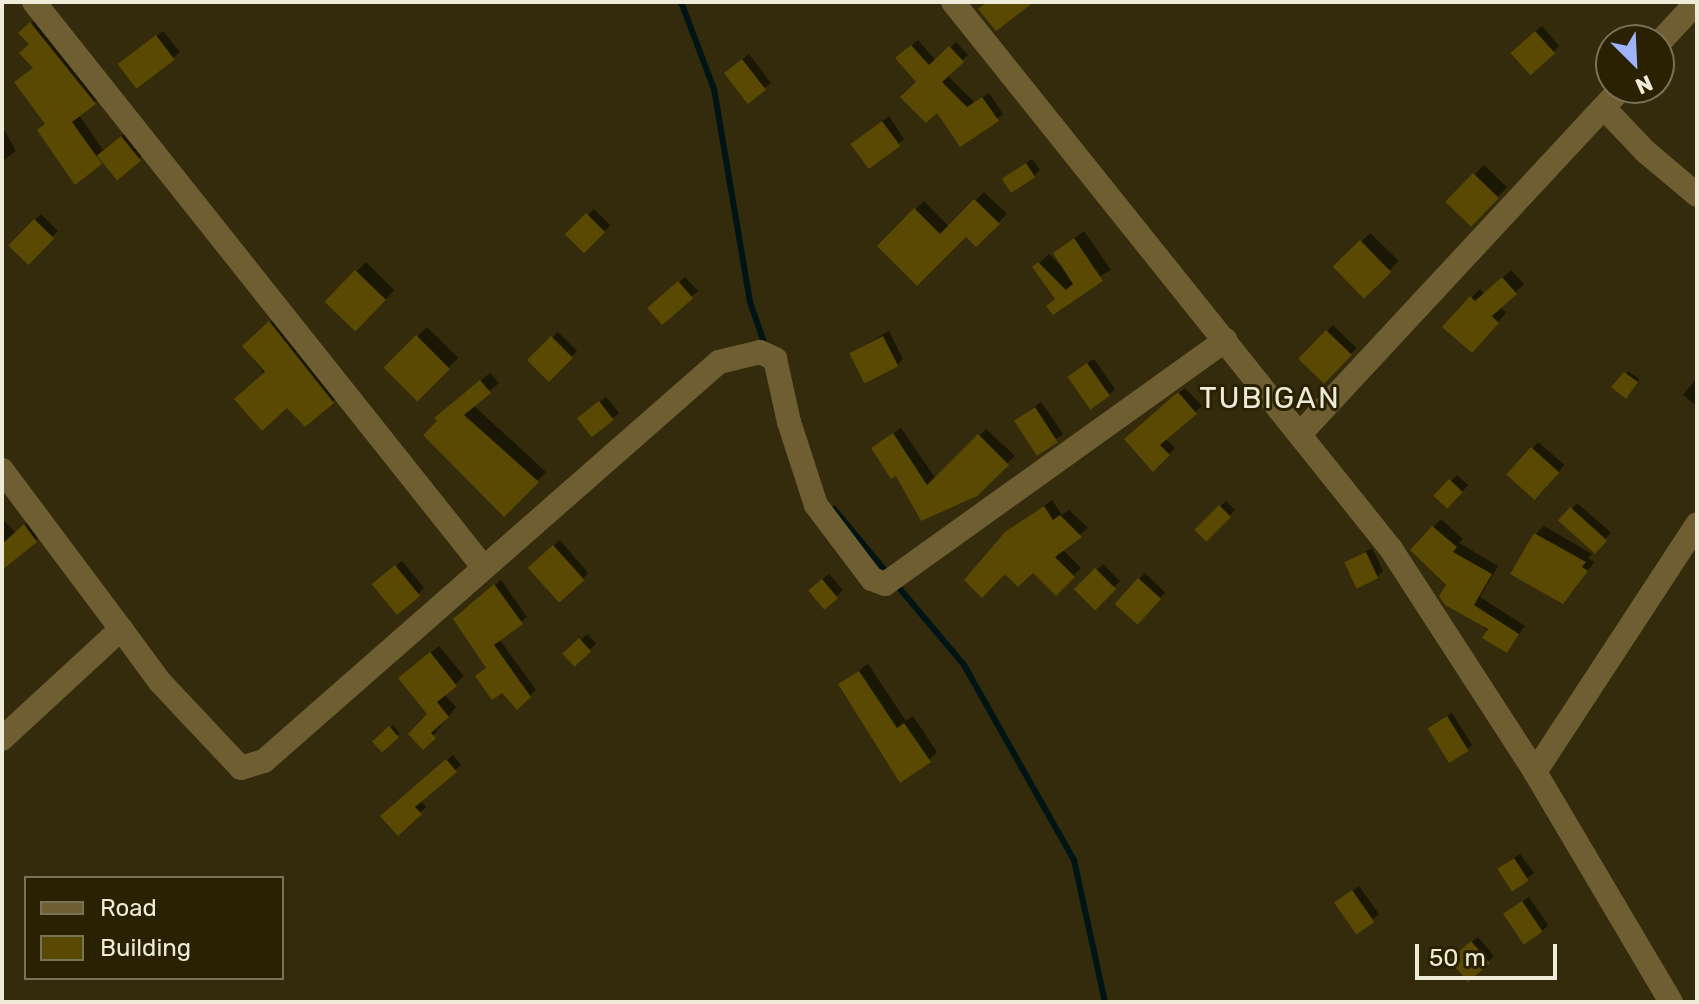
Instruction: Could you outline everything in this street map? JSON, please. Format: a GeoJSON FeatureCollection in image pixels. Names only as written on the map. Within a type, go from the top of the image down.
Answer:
{"type":"FeatureCollection","features":[{"type":"Feature","properties":{"kind":"street"},"geometry":{"type":"LineString","coordinates":[[34,2],[484,568]]}},
{"type":"Feature","properties":{"kind":"street"},"geometry":{"type":"LineString","coordinates":[[953,2],[1391,549],[1535,772],[1671,1002]]}},
{"type":"Feature","properties":{"kind":"street"},"geometry":{"type":"LineString","coordinates":[[1675,26],[1697,2]]}},
{"type":"Feature","properties":{"kind":"street"},"geometry":{"type":"LineString","coordinates":[[1300,434],[1609,104]]}},
{"type":"Feature","properties":{"kind":"street"},"geometry":{"type":"LineString","coordinates":[[1605,109],[1646,152],[1697,195]]}},
{"type":"Feature","properties":{"kind":"street"},"geometry":{"type":"LineString","coordinates":[[2,470],[160,682],[241,768],[264,761],[719,362],[760,352],[779,367],[789,422],[816,505],[872,579],[894,578],[1226,340]]}},
{"type":"Feature","properties":{"kind":"street"},"geometry":{"type":"LineString","coordinates":[[1535,772],[1697,524]]}},
{"type":"Feature","properties":{"kind":"street"},"geometry":{"type":"LineString","coordinates":[[2,739],[121,629]]}},
{"type":"Feature","properties":{"kind":"building"},"geometry":{"type":"Polygon","coordinates":[[[987,2],[1034,2],[996,31],[978,9],[987,2]]]}},
{"type":"Feature","properties":{"kind":"building"},"geometry":{"type":"Polygon","coordinates":[[[30,22],[96,104],[72,122],[102,164],[75,185],[37,130],[45,124],[14,82],[33,68],[19,53],[29,44],[18,33],[30,22]]]}},
{"type":"Feature","properties":{"kind":"building"},"geometry":{"type":"Polygon","coordinates":[[[1535,31],[1555,53],[1531,75],[1510,53],[1535,31]]]}},
{"type":"Feature","properties":{"kind":"building"},"geometry":{"type":"Polygon","coordinates":[[[156,35],[175,60],[136,89],[118,64],[156,35]]]}},
{"type":"Feature","properties":{"kind":"building"},"geometry":{"type":"Polygon","coordinates":[[[911,45],[929,65],[949,46],[964,62],[942,82],[967,107],[982,97],[999,121],[960,147],[937,113],[926,123],[900,97],[916,82],[895,58],[911,45]]]}},
{"type":"Feature","properties":{"kind":"building"},"geometry":{"type":"Polygon","coordinates":[[[742,59],[766,90],[748,104],[724,73],[742,59]]]}},
{"type":"Feature","properties":{"kind":"building"},"geometry":{"type":"Polygon","coordinates":[[[882,121],[900,146],[869,169],[850,144],[882,121]]]}},
{"type":"Feature","properties":{"kind":"building"},"geometry":{"type":"Polygon","coordinates":[[[121,136],[141,161],[117,180],[97,156],[121,136]]]}},
{"type":"Feature","properties":{"kind":"building"},"geometry":{"type":"Polygon","coordinates":[[[1026,163],[1035,177],[1011,193],[1002,179],[1026,163]]]}},
{"type":"Feature","properties":{"kind":"building"},"geometry":{"type":"Polygon","coordinates":[[[1473,173],[1499,198],[1471,227],[1445,202],[1473,173]]]}},
{"type":"Feature","properties":{"kind":"building"},"geometry":{"type":"Polygon","coordinates":[[[974,199],[1000,224],[976,247],[966,237],[917,286],[877,246],[914,208],[940,234],[974,199]]]}},
{"type":"Feature","properties":{"kind":"building"},"geometry":{"type":"Polygon","coordinates":[[[586,213],[605,232],[584,253],[565,234],[586,213]]]}},
{"type":"Feature","properties":{"kind":"building"},"geometry":{"type":"Polygon","coordinates":[[[34,219],[54,238],[28,265],[8,246],[34,219]]]}},
{"type":"Feature","properties":{"kind":"building"},"geometry":{"type":"Polygon","coordinates":[[[1074,238],[1103,281],[1053,315],[1046,306],[1055,299],[1032,267],[1038,262],[1066,290],[1073,284],[1053,253],[1074,238]]]}},
{"type":"Feature","properties":{"kind":"building"},"geometry":{"type":"Polygon","coordinates":[[[1360,240],[1391,272],[1364,299],[1333,266],[1360,240]]]}},
{"type":"Feature","properties":{"kind":"building"},"geometry":{"type":"Polygon","coordinates":[[[355,270],[386,300],[355,332],[324,302],[355,270]]]}},
{"type":"Feature","properties":{"kind":"building"},"geometry":{"type":"Polygon","coordinates":[[[1502,277],[1517,294],[1492,316],[1499,323],[1472,353],[1442,327],[1470,296],[1475,301],[1502,277]]]}},
{"type":"Feature","properties":{"kind":"building"},"geometry":{"type":"Polygon","coordinates":[[[678,281],[693,298],[662,325],[647,308],[678,281]]]}},
{"type":"Feature","properties":{"kind":"building"},"geometry":{"type":"Polygon","coordinates":[[[269,321],[334,403],[305,427],[287,408],[262,431],[234,399],[265,372],[242,346],[269,321]]]}},
{"type":"Feature","properties":{"kind":"building"},"geometry":{"type":"Polygon","coordinates":[[[1326,330],[1352,355],[1324,384],[1298,359],[1326,330]]]}},
{"type":"Feature","properties":{"kind":"building"},"geometry":{"type":"Polygon","coordinates":[[[416,335],[450,369],[417,401],[383,368],[416,335]]]}},
{"type":"Feature","properties":{"kind":"building"},"geometry":{"type":"Polygon","coordinates":[[[551,336],[573,358],[549,382],[527,360],[551,336]]]}},
{"type":"Feature","properties":{"kind":"building"},"geometry":{"type":"Polygon","coordinates":[[[883,336],[898,366],[865,384],[849,353],[883,336]]]}},
{"type":"Feature","properties":{"kind":"building"},"geometry":{"type":"Polygon","coordinates":[[[1087,363],[1110,396],[1090,410],[1067,377],[1087,363]]]}},
{"type":"Feature","properties":{"kind":"building"},"geometry":{"type":"Polygon","coordinates":[[[1624,372],[1638,382],[1626,399],[1611,387],[1624,372]]]}},
{"type":"Feature","properties":{"kind":"building"},"geometry":{"type":"Polygon","coordinates":[[[480,380],[491,393],[464,415],[539,482],[504,517],[423,435],[437,421],[434,418],[480,380]]]}},
{"type":"Feature","properties":{"kind":"building"},"geometry":{"type":"Polygon","coordinates":[[[1178,392],[1197,414],[1160,445],[1170,455],[1153,472],[1124,439],[1178,392]]]}},
{"type":"Feature","properties":{"kind":"building"},"geometry":{"type":"Polygon","coordinates":[[[599,401],[614,420],[592,437],[577,418],[599,401]]]}},
{"type":"Feature","properties":{"kind":"building"},"geometry":{"type":"Polygon","coordinates":[[[1035,407],[1058,442],[1037,456],[1014,421],[1035,407]]]}},
{"type":"Feature","properties":{"kind":"building"},"geometry":{"type":"Polygon","coordinates":[[[893,433],[927,485],[978,434],[1009,465],[977,496],[921,521],[896,476],[891,479],[871,448],[893,433]]]}},
{"type":"Feature","properties":{"kind":"building"},"geometry":{"type":"Polygon","coordinates":[[[1531,447],[1559,472],[1534,500],[1506,474],[1531,447]]]}},
{"type":"Feature","properties":{"kind":"building"},"geometry":{"type":"Polygon","coordinates":[[[1449,479],[1463,492],[1447,509],[1433,496],[1449,479]]]}},
{"type":"Feature","properties":{"kind":"building"},"geometry":{"type":"Polygon","coordinates":[[[1219,505],[1231,517],[1206,542],[1194,530],[1219,505]]]}},
{"type":"Feature","properties":{"kind":"building"},"geometry":{"type":"Polygon","coordinates":[[[1044,506],[1053,520],[1060,515],[1082,537],[1055,557],[1075,577],[1056,596],[1033,573],[1018,587],[1005,574],[982,598],[964,580],[1005,532],[1044,506]]]}},
{"type":"Feature","properties":{"kind":"building"},"geometry":{"type":"Polygon","coordinates":[[[1570,507],[1607,540],[1595,554],[1558,520],[1570,507]]]}},
{"type":"Feature","properties":{"kind":"building"},"geometry":{"type":"Polygon","coordinates":[[[24,524],[37,542],[2,570],[2,544],[24,524]]]}},
{"type":"Feature","properties":{"kind":"building"},"geometry":{"type":"Polygon","coordinates":[[[1432,526],[1457,547],[1453,552],[1492,574],[1474,605],[1519,634],[1507,653],[1482,638],[1488,629],[1445,605],[1439,596],[1446,585],[1410,550],[1432,526]]]}},
{"type":"Feature","properties":{"kind":"building"},"geometry":{"type":"Polygon","coordinates":[[[1534,533],[1586,562],[1582,567],[1588,571],[1563,604],[1510,574],[1534,533]]]}},
{"type":"Feature","properties":{"kind":"building"},"geometry":{"type":"Polygon","coordinates":[[[553,545],[584,580],[559,603],[528,568],[553,545]]]}},
{"type":"Feature","properties":{"kind":"building"},"geometry":{"type":"Polygon","coordinates":[[[1366,552],[1378,578],[1357,588],[1344,562],[1366,552]]]}},
{"type":"Feature","properties":{"kind":"building"},"geometry":{"type":"Polygon","coordinates":[[[395,565],[420,596],[397,615],[372,584],[395,565]]]}},
{"type":"Feature","properties":{"kind":"building"},"geometry":{"type":"Polygon","coordinates":[[[1095,568],[1116,589],[1095,610],[1074,589],[1095,568]]]}},
{"type":"Feature","properties":{"kind":"building"},"geometry":{"type":"Polygon","coordinates":[[[1138,578],[1161,599],[1138,625],[1115,604],[1138,578]]]}},
{"type":"Feature","properties":{"kind":"building"},"geometry":{"type":"Polygon","coordinates":[[[822,579],[838,598],[824,610],[808,591],[822,579]]]}},
{"type":"Feature","properties":{"kind":"building"},"geometry":{"type":"Polygon","coordinates":[[[494,584],[523,624],[494,645],[531,697],[517,710],[502,693],[492,700],[475,676],[486,668],[453,619],[494,584]]]}},
{"type":"Feature","properties":{"kind":"building"},"geometry":{"type":"Polygon","coordinates":[[[579,638],[591,651],[574,667],[562,654],[579,638]]]}},
{"type":"Feature","properties":{"kind":"building"},"geometry":{"type":"Polygon","coordinates":[[[430,652],[457,686],[437,702],[449,717],[431,733],[436,738],[423,750],[408,734],[427,714],[398,678],[430,652]]]}},
{"type":"Feature","properties":{"kind":"building"},"geometry":{"type":"Polygon","coordinates":[[[859,671],[897,728],[904,723],[931,762],[900,783],[838,684],[859,671]]]}},
{"type":"Feature","properties":{"kind":"building"},"geometry":{"type":"Polygon","coordinates":[[[1447,716],[1469,751],[1449,763],[1427,728],[1447,716]]]}},
{"type":"Feature","properties":{"kind":"building"},"geometry":{"type":"Polygon","coordinates":[[[389,726],[399,737],[382,753],[372,741],[389,726]]]}},
{"type":"Feature","properties":{"kind":"building"},"geometry":{"type":"Polygon","coordinates":[[[446,759],[457,772],[415,807],[422,814],[398,836],[380,816],[446,759]]]}},
{"type":"Feature","properties":{"kind":"building"},"geometry":{"type":"Polygon","coordinates":[[[1514,858],[1529,881],[1512,892],[1497,869],[1514,858]]]}},
{"type":"Feature","properties":{"kind":"building"},"geometry":{"type":"Polygon","coordinates":[[[1352,890],[1374,922],[1356,935],[1334,903],[1352,890]]]}},
{"type":"Feature","properties":{"kind":"building"},"geometry":{"type":"Polygon","coordinates":[[[1522,901],[1543,932],[1524,945],[1503,914],[1522,901]]]}},
{"type":"Feature","properties":{"kind":"building"},"geometry":{"type":"Polygon","coordinates":[[[1471,941],[1490,963],[1468,982],[1449,960],[1471,941]]]}},
{"type":"Feature","properties":{"kind":"waterway"},"geometry":{"type":"LineString","coordinates":[[681,2],[714,89],[750,302],[766,348]]}},
{"type":"Feature","properties":{"kind":"waterway"},"geometry":{"type":"LineString","coordinates":[[834,509],[888,574]]}},
{"type":"Feature","properties":{"kind":"waterway"},"geometry":{"type":"LineString","coordinates":[[895,583],[964,665],[1074,860],[1105,1002]]}},
{"type":"Feature","properties":{"kind":"district","name":"TUBIGAN"},"geometry":{"type":"Point","coordinates":[1270,398]}}]}
